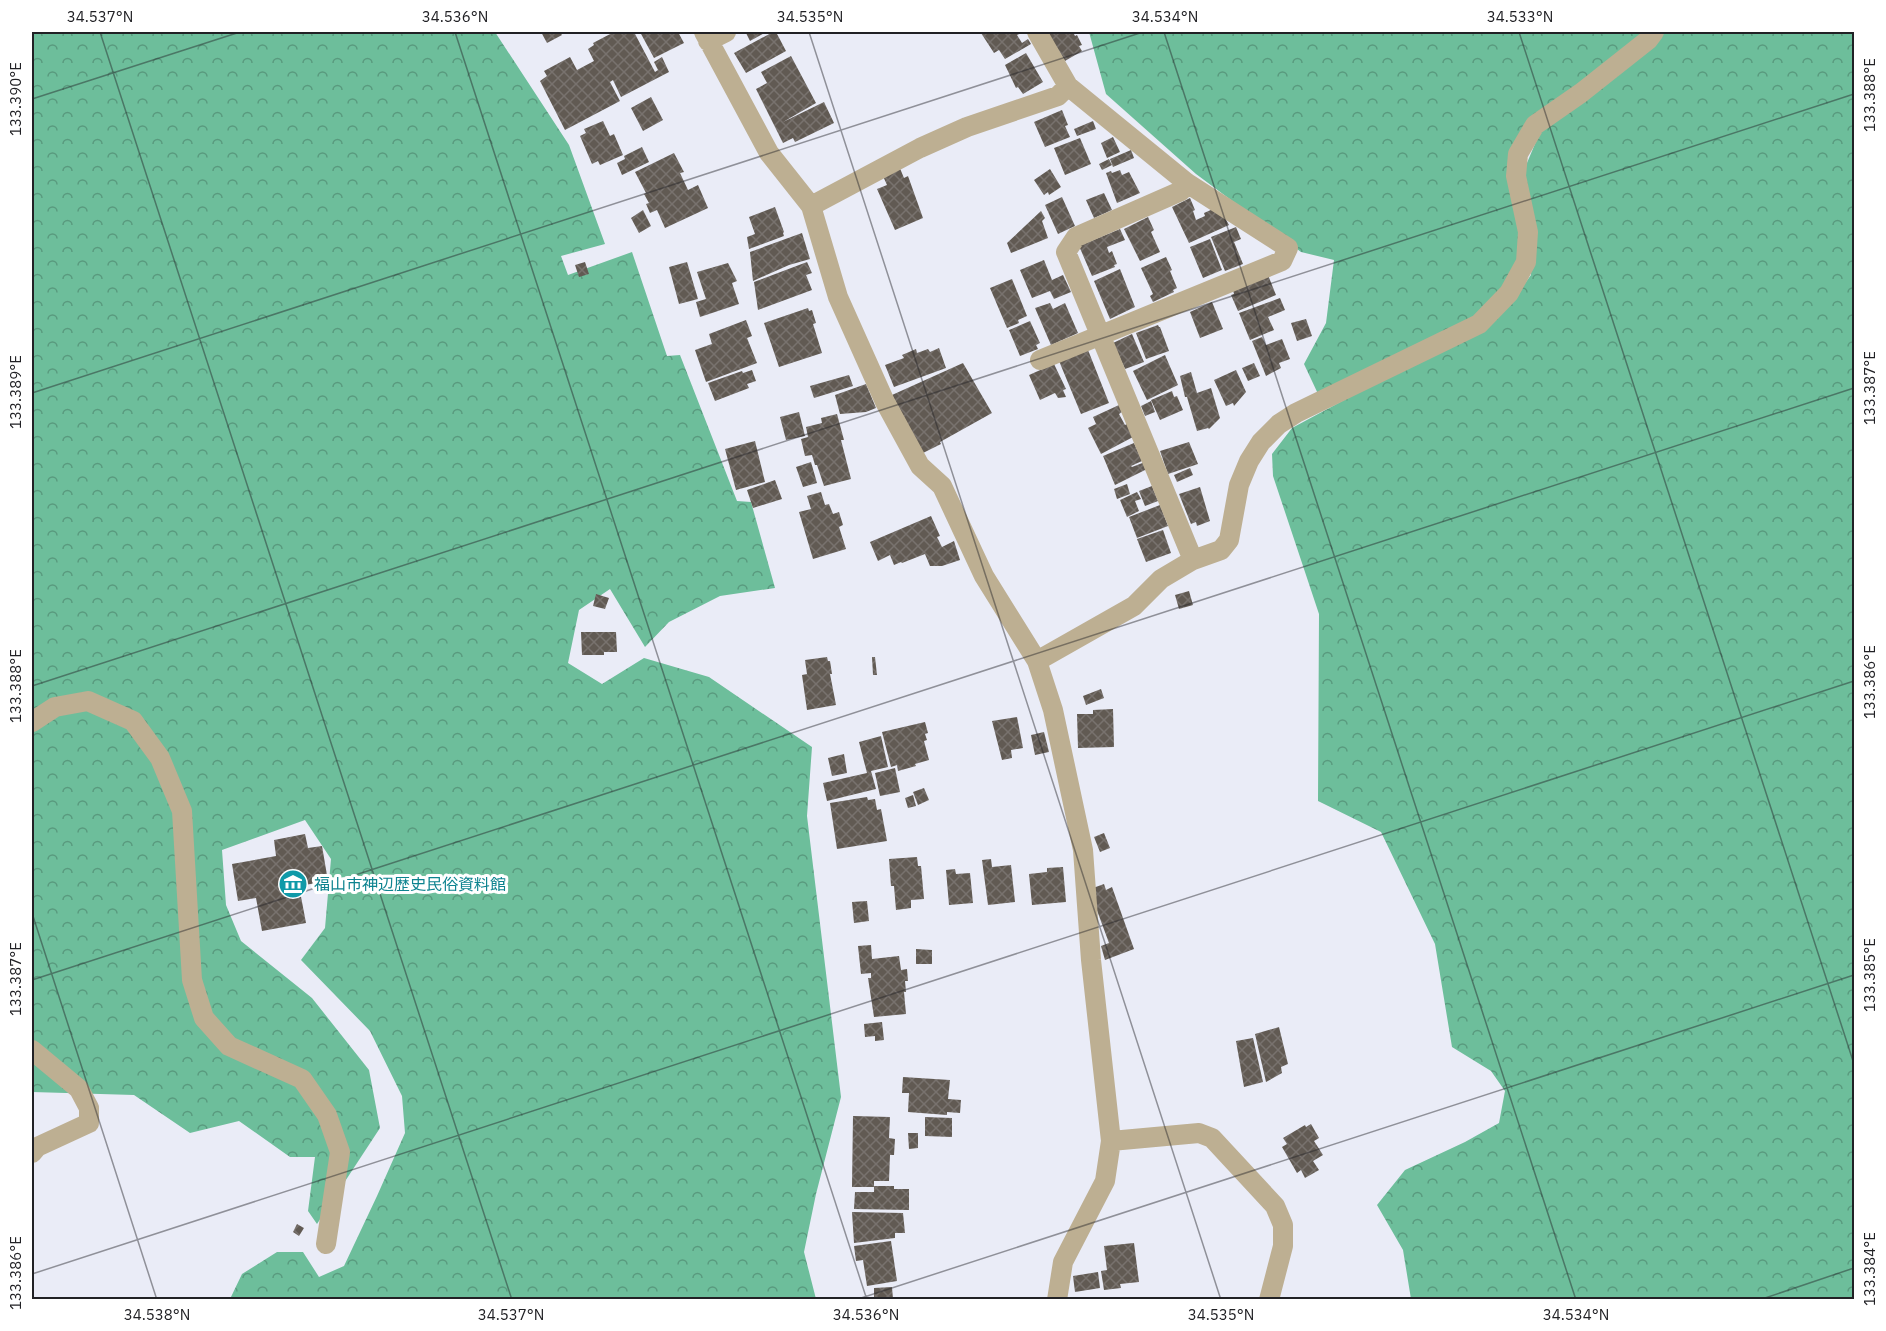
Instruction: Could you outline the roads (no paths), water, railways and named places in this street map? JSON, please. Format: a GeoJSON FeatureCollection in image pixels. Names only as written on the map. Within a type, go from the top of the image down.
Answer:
{"type":"FeatureCollection","features":[{"type":"Feature","properties":{"kind":"street"},"geometry":{"type":"LineString","coordinates":[[726,32],[706,36],[769,153],[811,206],[838,297],[885,402],[920,466],[942,486],[984,576],[1037,661],[1053,710],[1083,850],[1091,960],[1111,1141],[1105,1181],[1062,1262],[1057,1299]]}},
{"type":"Feature","properties":{"kind":"street"},"geometry":{"type":"LineString","coordinates":[[1037,32],[1068,86],[1187,183],[1288,248],[1282,261],[1040,360]]}},
{"type":"Feature","properties":{"kind":"street"},"geometry":{"type":"LineString","coordinates":[[1037,661],[1134,606],[1161,579],[1193,560],[1221,550],[1229,540],[1239,485],[1249,461],[1261,441],[1278,424],[1296,413],[1479,324],[1509,293],[1526,262],[1527,232],[1516,176],[1518,154],[1535,125],[1581,93],[1648,40],[1654,32]]}},
{"type":"Feature","properties":{"kind":"street"},"geometry":{"type":"LineString","coordinates":[[811,206],[920,148],[967,127],[1058,96],[1068,86]]}},
{"type":"Feature","properties":{"kind":"street"},"geometry":{"type":"LineString","coordinates":[[1187,183],[1181,191],[1076,237],[1066,252],[1193,560]]}},
{"type":"Feature","properties":{"kind":"street"},"geometry":{"type":"LineString","coordinates":[[32,722],[55,707],[88,701],[133,721],[160,758],[182,811],[192,980],[204,1018],[229,1046],[302,1079],[327,1115],[340,1152],[326,1244]]}},
{"type":"Feature","properties":{"kind":"street"},"geometry":{"type":"LineString","coordinates":[[32,1050],[79,1089],[89,1108],[89,1123],[37,1147],[32,1153]]}},
{"type":"Feature","properties":{"kind":"street"},"geometry":{"type":"LineString","coordinates":[[1111,1141],[1199,1133],[1212,1138],[1275,1206],[1283,1225],[1283,1246],[1269,1299]]}},
{"type":"Feature","properties":{"kind":"place","name":"福山市神辺歴史民俗資料館"},"geometry":{"type":"Point","coordinates":[293,884]}}]}
